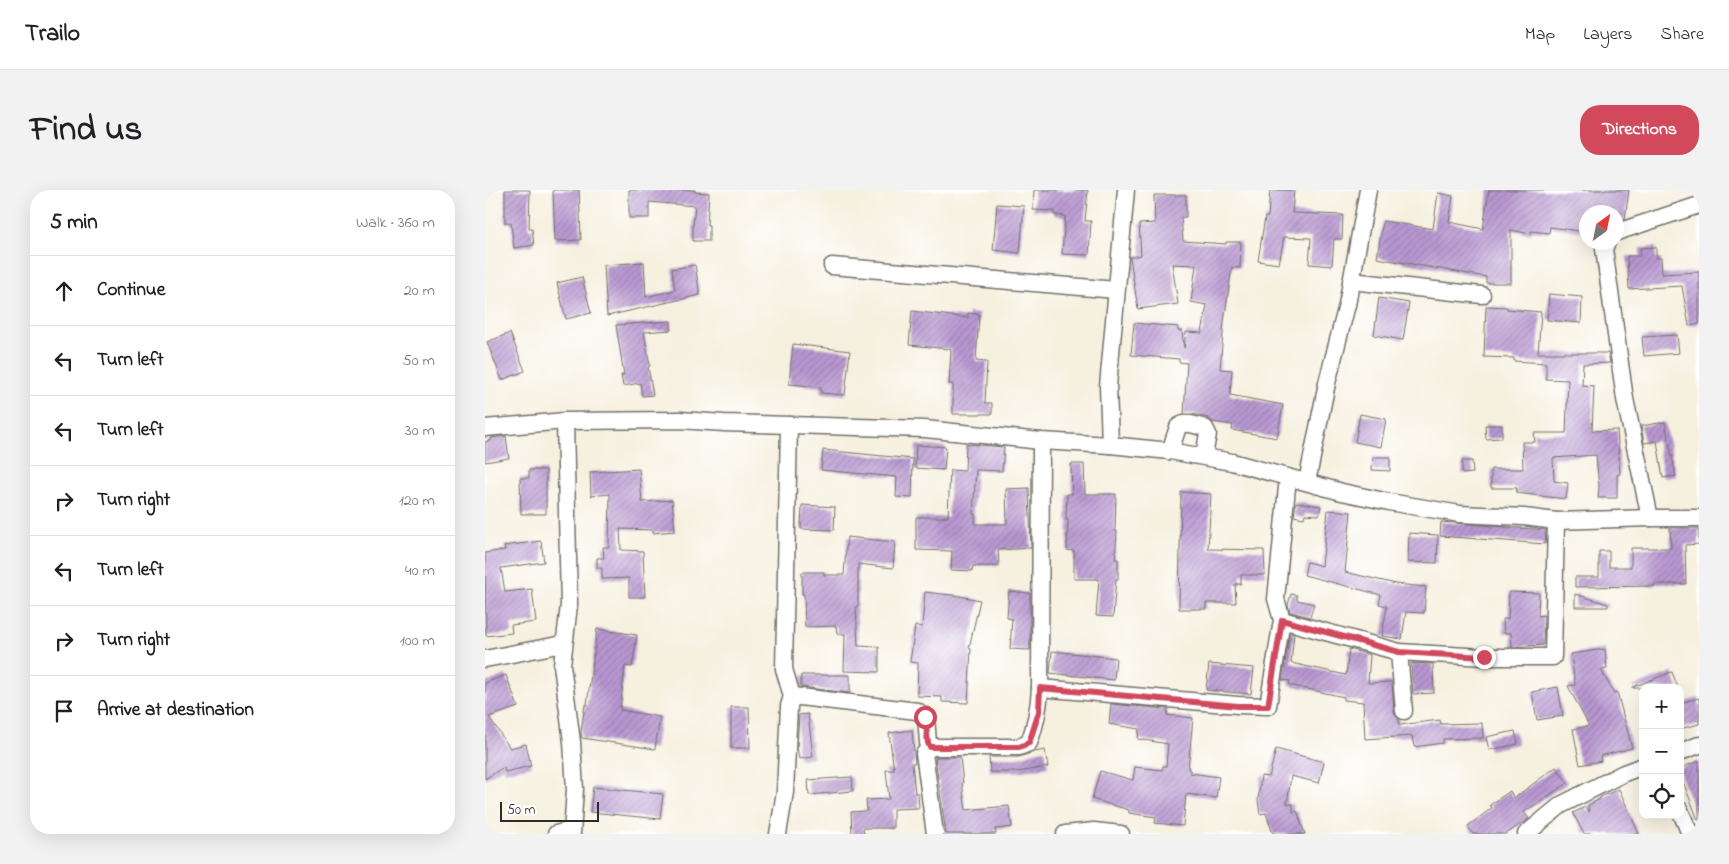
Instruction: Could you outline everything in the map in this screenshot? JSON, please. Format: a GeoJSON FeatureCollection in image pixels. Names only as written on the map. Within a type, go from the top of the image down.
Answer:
{"type":"FeatureCollection","features":[{"type":"Feature","properties":{"kind":"street"},"geometry":{"type":"LineString","coordinates":[[1110,445],[1108,386],[1126,190]]}},
{"type":"Feature","properties":{"kind":"street"},"geometry":{"type":"LineString","coordinates":[[1307,482],[1327,383],[1351,280],[1368,190]]}},
{"type":"Feature","properties":{"kind":"street"},"geometry":{"type":"LineString","coordinates":[[1624,230],[1699,205]]}},
{"type":"Feature","properties":{"kind":"street"},"geometry":{"type":"LineString","coordinates":[[1604,250],[1625,398],[1649,518]]}},
{"type":"Feature","properties":{"kind":"street"},"geometry":{"type":"LineString","coordinates":[[832,266],[1116,290]]}},
{"type":"Feature","properties":{"kind":"street"},"geometry":{"type":"LineString","coordinates":[[1351,280],[1482,295]]}},
{"type":"Feature","properties":{"kind":"street"},"geometry":{"type":"LineString","coordinates":[[485,428],[565,421],[680,420],[925,429],[1041,441],[1170,450],[1204,456],[1389,502],[1460,514],[1524,517],[1556,521],[1699,518]]}},
{"type":"Feature","properties":{"kind":"street"},"geometry":{"type":"LineString","coordinates":[[565,421],[569,605],[562,665],[572,742],[575,789],[566,833]]}},
{"type":"Feature","properties":{"kind":"street"},"geometry":{"type":"LineString","coordinates":[[1170,450],[1178,427],[1180,424],[1186,423],[1207,430],[1204,456]]}},
{"type":"Feature","properties":{"kind":"street"},"geometry":{"type":"LineString","coordinates":[[778,834],[785,792],[789,706],[792,696],[784,669],[789,425]]}},
{"type":"Feature","properties":{"kind":"street"},"geometry":{"type":"LineString","coordinates":[[935,834],[924,754],[930,747],[1019,747],[1029,743],[1039,712],[1041,441]]}},
{"type":"Feature","properties":{"kind":"street"},"geometry":{"type":"LineString","coordinates":[[1040,688],[1238,706],[1268,706],[1282,620],[1276,599],[1288,477]]}},
{"type":"Feature","properties":{"kind":"street"},"geometry":{"type":"LineString","coordinates":[[1282,620],[1399,652],[1484,657],[1553,657],[1556,521]]}},
{"type":"Feature","properties":{"kind":"street"},"geometry":{"type":"LineString","coordinates":[[485,659],[563,644]]}},
{"type":"Feature","properties":{"kind":"street"},"geometry":{"type":"LineString","coordinates":[[1399,652],[1404,711]]}},
{"type":"Feature","properties":{"kind":"street"},"geometry":{"type":"LineString","coordinates":[[792,696],[917,711],[925,717],[930,747]]}},
{"type":"Feature","properties":{"kind":"street"},"geometry":{"type":"LineString","coordinates":[[1684,751],[1699,745]]}},
{"type":"Feature","properties":{"kind":"street"},"geometry":{"type":"LineString","coordinates":[[1526,834],[1561,805],[1639,768]]}},
{"type":"Feature","properties":{"kind":"street"},"geometry":{"type":"LineString","coordinates":[[1684,819],[1690,834]]}},
{"type":"Feature","properties":{"kind":"street"},"geometry":{"type":"LineString","coordinates":[[1065,834],[1094,830],[1115,834]]}},
{"type":"Feature","properties":{"kind":"building"},"geometry":{"type":"Polygon","coordinates":[[[505,190],[530,190],[529,229],[532,229],[534,245],[514,248],[511,223],[505,223],[505,190]]]}},
{"type":"Feature","properties":{"kind":"building"},"geometry":{"type":"Polygon","coordinates":[[[553,190],[579,190],[581,240],[555,241],[553,190]]]}},
{"type":"Feature","properties":{"kind":"building"},"geometry":{"type":"Polygon","coordinates":[[[629,190],[695,190],[694,192],[709,193],[707,225],[709,225],[709,241],[693,241],[695,206],[649,202],[649,218],[629,218],[629,190]]]}},
{"type":"Feature","properties":{"kind":"building"},"geometry":{"type":"Polygon","coordinates":[[[1034,190],[1088,190],[1085,221],[1091,221],[1089,255],[1062,254],[1065,216],[1054,215],[1054,211],[1033,210],[1034,190]]]}},
{"type":"Feature","properties":{"kind":"building"},"geometry":{"type":"Polygon","coordinates":[[[1270,190],[1294,190],[1292,213],[1343,215],[1342,239],[1334,239],[1332,266],[1309,264],[1311,238],[1284,237],[1279,264],[1258,261],[1265,217],[1268,217],[1270,190]]]}},
{"type":"Feature","properties":{"kind":"building"},"geometry":{"type":"Polygon","coordinates":[[[1489,190],[1629,190],[1624,219],[1624,205],[1579,205],[1579,231],[1550,227],[1549,233],[1531,231],[1531,234],[1511,230],[1511,283],[1486,283],[1486,277],[1377,258],[1383,221],[1433,229],[1438,193],[1453,196],[1449,222],[1483,229],[1489,190]]]}},
{"type":"Feature","properties":{"kind":"building"},"geometry":{"type":"Polygon","coordinates":[[[1154,195],[1186,195],[1186,217],[1181,217],[1183,241],[1226,244],[1226,242],[1241,242],[1240,268],[1232,267],[1224,321],[1220,369],[1232,370],[1230,395],[1283,405],[1277,438],[1232,430],[1233,425],[1213,422],[1208,418],[1193,414],[1184,414],[1187,363],[1179,362],[1179,359],[1131,355],[1134,323],[1178,327],[1178,331],[1182,331],[1184,348],[1186,332],[1202,333],[1207,305],[1191,302],[1196,265],[1172,264],[1178,304],[1138,309],[1130,257],[1141,255],[1139,224],[1155,223],[1154,195]]]}},
{"type":"Feature","properties":{"kind":"building"},"geometry":{"type":"Polygon","coordinates":[[[997,204],[1024,206],[1020,253],[993,250],[997,204]]]}},
{"type":"Feature","properties":{"kind":"building"},"geometry":{"type":"Polygon","coordinates":[[[1656,247],[1656,258],[1661,258],[1662,274],[1699,272],[1699,324],[1689,326],[1682,286],[1629,289],[1627,256],[1640,256],[1640,248],[1656,247]]]}},
{"type":"Feature","properties":{"kind":"building"},"geometry":{"type":"Polygon","coordinates":[[[644,262],[646,297],[675,290],[672,269],[695,265],[700,295],[607,316],[604,265],[644,262]]]}},
{"type":"Feature","properties":{"kind":"building"},"geometry":{"type":"Polygon","coordinates":[[[582,277],[591,313],[566,319],[557,283],[582,277]]]}},
{"type":"Feature","properties":{"kind":"building"},"geometry":{"type":"Polygon","coordinates":[[[1549,294],[1582,297],[1581,323],[1547,320],[1549,294]]]}},
{"type":"Feature","properties":{"kind":"building"},"geometry":{"type":"Polygon","coordinates":[[[1379,298],[1409,303],[1403,340],[1374,335],[1379,298]]]}},
{"type":"Feature","properties":{"kind":"building"},"geometry":{"type":"Polygon","coordinates":[[[1486,306],[1541,312],[1538,353],[1608,353],[1610,363],[1583,364],[1582,385],[1594,386],[1592,431],[1617,430],[1620,474],[1617,475],[1617,498],[1598,498],[1599,487],[1596,455],[1553,458],[1554,481],[1568,483],[1566,499],[1516,493],[1517,488],[1491,488],[1491,469],[1523,469],[1522,442],[1535,442],[1534,433],[1566,433],[1568,380],[1546,379],[1546,363],[1514,361],[1514,358],[1484,357],[1486,306]]]}},
{"type":"Feature","properties":{"kind":"building"},"geometry":{"type":"Polygon","coordinates":[[[912,311],[968,318],[968,313],[979,314],[976,361],[987,362],[985,403],[992,403],[992,414],[953,414],[953,384],[949,384],[951,351],[950,349],[909,345],[912,311]]]}},
{"type":"Feature","properties":{"kind":"building"},"geometry":{"type":"Polygon","coordinates":[[[671,321],[671,330],[644,332],[653,395],[642,396],[640,383],[623,386],[621,375],[624,375],[616,325],[671,321]]]}},
{"type":"Feature","properties":{"kind":"building"},"geometry":{"type":"Polygon","coordinates":[[[510,333],[525,371],[502,380],[487,342],[510,333]]]}},
{"type":"Feature","properties":{"kind":"building"},"geometry":{"type":"Polygon","coordinates":[[[1677,335],[1679,353],[1644,356],[1642,337],[1677,335]]]}},
{"type":"Feature","properties":{"kind":"building"},"geometry":{"type":"Polygon","coordinates":[[[793,344],[850,351],[845,395],[821,393],[821,387],[789,384],[793,344]]]}},
{"type":"Feature","properties":{"kind":"building"},"geometry":{"type":"Polygon","coordinates":[[[1360,414],[1386,419],[1381,447],[1355,442],[1360,414]]]}},
{"type":"Feature","properties":{"kind":"building"},"geometry":{"type":"Polygon","coordinates":[[[1665,422],[1676,476],[1663,478],[1657,441],[1644,443],[1641,426],[1665,422]]]}},
{"type":"Feature","properties":{"kind":"building"},"geometry":{"type":"Polygon","coordinates":[[[1485,425],[1502,425],[1502,438],[1486,439],[1485,425]]]}},
{"type":"Feature","properties":{"kind":"building"},"geometry":{"type":"Polygon","coordinates":[[[506,436],[509,458],[485,462],[485,442],[492,440],[491,438],[506,436]]]}},
{"type":"Feature","properties":{"kind":"building"},"geometry":{"type":"Polygon","coordinates":[[[966,444],[1004,447],[1002,471],[976,470],[973,514],[975,514],[975,524],[1007,524],[1006,489],[1029,488],[1031,548],[998,550],[999,566],[973,566],[972,571],[951,570],[952,551],[916,550],[916,517],[948,517],[950,470],[965,471],[966,444]]]}},
{"type":"Feature","properties":{"kind":"building"},"geometry":{"type":"Polygon","coordinates":[[[916,445],[946,447],[944,470],[915,468],[916,445]]]}},
{"type":"Feature","properties":{"kind":"building"},"geometry":{"type":"Polygon","coordinates":[[[823,450],[913,459],[912,498],[896,497],[897,477],[821,470],[823,450]]]}},
{"type":"Feature","properties":{"kind":"building"},"geometry":{"type":"Polygon","coordinates":[[[1373,457],[1390,457],[1390,471],[1372,470],[1373,457]]]}},
{"type":"Feature","properties":{"kind":"building"},"geometry":{"type":"Polygon","coordinates":[[[1462,461],[1472,461],[1473,473],[1462,474],[1462,461]]]}},
{"type":"Feature","properties":{"kind":"building"},"geometry":{"type":"Polygon","coordinates":[[[1071,464],[1084,464],[1085,494],[1116,494],[1115,531],[1117,531],[1115,559],[1118,559],[1118,579],[1116,579],[1113,617],[1096,616],[1099,579],[1074,579],[1074,551],[1067,550],[1068,520],[1066,520],[1067,494],[1072,494],[1071,464]]]}},
{"type":"Feature","properties":{"kind":"building"},"geometry":{"type":"Polygon","coordinates":[[[639,469],[642,502],[672,500],[675,531],[653,533],[653,530],[620,529],[621,550],[643,551],[645,597],[629,597],[629,578],[602,579],[602,568],[597,568],[597,558],[604,558],[603,547],[609,547],[610,494],[591,496],[590,472],[639,469]]]}},
{"type":"Feature","properties":{"kind":"building"},"geometry":{"type":"Polygon","coordinates":[[[529,470],[546,470],[546,514],[521,514],[520,478],[529,478],[529,470]]]}},
{"type":"Feature","properties":{"kind":"building"},"geometry":{"type":"Polygon","coordinates":[[[1181,492],[1211,494],[1208,549],[1264,550],[1265,575],[1241,575],[1241,584],[1235,584],[1236,603],[1206,603],[1206,609],[1179,609],[1181,492]]]}},
{"type":"Feature","properties":{"kind":"building"},"geometry":{"type":"Polygon","coordinates":[[[1296,502],[1321,506],[1319,515],[1305,514],[1304,518],[1294,516],[1296,502]]]}},
{"type":"Feature","properties":{"kind":"building"},"geometry":{"type":"Polygon","coordinates":[[[802,505],[835,507],[834,530],[801,529],[802,505]]]}},
{"type":"Feature","properties":{"kind":"building"},"geometry":{"type":"Polygon","coordinates":[[[1328,510],[1351,512],[1345,572],[1396,584],[1426,587],[1424,613],[1406,612],[1402,639],[1382,636],[1387,606],[1379,604],[1381,595],[1304,575],[1307,562],[1322,566],[1328,510]]]}},
{"type":"Feature","properties":{"kind":"building"},"geometry":{"type":"Polygon","coordinates":[[[1441,522],[1546,530],[1545,544],[1440,536],[1441,522]]]}},
{"type":"Feature","properties":{"kind":"building"},"geometry":{"type":"Polygon","coordinates":[[[1670,528],[1699,528],[1699,544],[1685,545],[1686,584],[1575,587],[1575,577],[1599,577],[1599,551],[1609,551],[1609,567],[1631,567],[1631,548],[1671,548],[1670,528]]]}},
{"type":"Feature","properties":{"kind":"building"},"geometry":{"type":"Polygon","coordinates":[[[1409,533],[1438,535],[1437,563],[1408,562],[1409,533]]]}},
{"type":"Feature","properties":{"kind":"building"},"geometry":{"type":"Polygon","coordinates":[[[847,537],[895,542],[893,568],[858,564],[858,607],[856,606],[858,646],[879,647],[879,672],[844,671],[845,634],[837,634],[836,626],[805,627],[802,572],[824,572],[824,575],[844,575],[847,537]]]}},
{"type":"Feature","properties":{"kind":"building"},"geometry":{"type":"Polygon","coordinates":[[[541,541],[544,562],[501,568],[505,592],[532,589],[536,622],[511,625],[512,633],[486,636],[485,553],[505,550],[504,546],[541,541]]]}},
{"type":"Feature","properties":{"kind":"building"},"geometry":{"type":"Polygon","coordinates":[[[1009,591],[1030,593],[1030,650],[1010,649],[1012,619],[1007,618],[1009,591]]]}},
{"type":"Feature","properties":{"kind":"building"},"geometry":{"type":"Polygon","coordinates":[[[925,592],[980,600],[969,648],[971,649],[968,703],[942,702],[942,697],[917,696],[918,663],[910,662],[915,626],[922,627],[925,592]]]}},
{"type":"Feature","properties":{"kind":"building"},"geometry":{"type":"Polygon","coordinates":[[[1509,592],[1539,593],[1538,616],[1544,615],[1543,645],[1512,647],[1511,633],[1504,633],[1503,619],[1508,619],[1509,592]]]}},
{"type":"Feature","properties":{"kind":"building"},"geometry":{"type":"Polygon","coordinates":[[[1291,594],[1297,595],[1297,600],[1314,604],[1310,617],[1290,612],[1288,605],[1291,594]]]}},
{"type":"Feature","properties":{"kind":"building"},"geometry":{"type":"Polygon","coordinates":[[[1575,594],[1608,604],[1608,607],[1575,607],[1575,594]]]}},
{"type":"Feature","properties":{"kind":"building"},"geometry":{"type":"Polygon","coordinates":[[[597,629],[637,635],[632,667],[625,666],[620,710],[660,717],[655,749],[582,738],[581,732],[585,705],[587,705],[597,629]]]}},
{"type":"Feature","properties":{"kind":"building"},"geometry":{"type":"Polygon","coordinates":[[[1290,633],[1294,634],[1291,663],[1346,675],[1349,649],[1370,655],[1368,683],[1392,682],[1394,712],[1399,720],[1399,725],[1440,720],[1441,724],[1482,723],[1483,738],[1443,739],[1443,743],[1414,747],[1412,736],[1365,739],[1363,702],[1344,700],[1344,697],[1289,685],[1290,681],[1282,680],[1290,633]]]}},
{"type":"Feature","properties":{"kind":"building"},"geometry":{"type":"Polygon","coordinates":[[[1605,649],[1607,669],[1601,670],[1614,693],[1617,692],[1632,748],[1600,756],[1601,761],[1580,765],[1573,729],[1589,726],[1568,686],[1575,685],[1571,654],[1605,649]]]}},
{"type":"Feature","properties":{"kind":"building"},"geometry":{"type":"Polygon","coordinates":[[[1052,651],[1116,658],[1114,680],[1050,673],[1052,651]]]}},
{"type":"Feature","properties":{"kind":"building"},"geometry":{"type":"Polygon","coordinates":[[[1411,663],[1433,664],[1434,693],[1413,694],[1411,663]]]}},
{"type":"Feature","properties":{"kind":"building"},"geometry":{"type":"Polygon","coordinates":[[[1209,664],[1254,668],[1251,694],[1206,690],[1209,664]]]}},
{"type":"Feature","properties":{"kind":"building"},"geometry":{"type":"Polygon","coordinates":[[[1672,672],[1676,684],[1641,684],[1672,672]]]}},
{"type":"Feature","properties":{"kind":"building"},"geometry":{"type":"Polygon","coordinates":[[[506,675],[518,707],[489,717],[510,748],[526,744],[531,766],[505,772],[504,767],[485,779],[485,683],[506,675]]]}},
{"type":"Feature","properties":{"kind":"building"},"geometry":{"type":"Polygon","coordinates":[[[801,675],[850,675],[850,693],[801,687],[801,675]]]}},
{"type":"Feature","properties":{"kind":"building"},"geometry":{"type":"Polygon","coordinates":[[[1558,687],[1563,716],[1537,720],[1532,692],[1558,687]]]}},
{"type":"Feature","properties":{"kind":"building"},"geometry":{"type":"Polygon","coordinates":[[[1699,698],[1699,724],[1684,728],[1684,702],[1699,698]]]}},
{"type":"Feature","properties":{"kind":"building"},"geometry":{"type":"Polygon","coordinates":[[[1111,704],[1168,709],[1167,715],[1193,718],[1188,769],[1190,773],[1219,777],[1216,798],[1186,794],[1183,826],[1155,823],[1156,817],[1129,813],[1129,810],[1092,799],[1100,771],[1133,780],[1135,767],[1162,770],[1163,766],[1166,766],[1168,744],[1138,739],[1139,729],[1109,724],[1111,704]]]}},
{"type":"Feature","properties":{"kind":"building"},"geometry":{"type":"Polygon","coordinates":[[[731,707],[749,707],[750,748],[731,748],[731,707]]]}},
{"type":"Feature","properties":{"kind":"building"},"geometry":{"type":"Polygon","coordinates":[[[808,714],[813,757],[799,759],[797,747],[799,715],[808,714]]]}},
{"type":"Feature","properties":{"kind":"building"},"geometry":{"type":"Polygon","coordinates":[[[912,730],[915,763],[912,763],[915,793],[918,793],[919,808],[893,809],[893,828],[863,828],[864,834],[852,834],[851,812],[867,811],[866,800],[889,799],[886,770],[894,770],[889,733],[912,730]]]}},
{"type":"Feature","properties":{"kind":"building"},"geometry":{"type":"Polygon","coordinates":[[[1515,731],[1518,744],[1489,750],[1486,737],[1515,731]]]}},
{"type":"Feature","properties":{"kind":"building"},"geometry":{"type":"Polygon","coordinates":[[[1276,749],[1324,762],[1319,783],[1291,776],[1287,804],[1293,804],[1293,812],[1297,811],[1305,834],[1273,834],[1266,813],[1260,814],[1258,800],[1261,776],[1269,777],[1276,749]]]}},
{"type":"Feature","properties":{"kind":"building"},"geometry":{"type":"Polygon","coordinates":[[[1045,750],[1048,767],[1017,772],[990,772],[989,757],[1019,757],[1045,750]]]}},
{"type":"Feature","properties":{"kind":"building"},"geometry":{"type":"Polygon","coordinates":[[[935,757],[960,757],[966,810],[1009,806],[1012,827],[995,829],[996,834],[946,834],[935,757]]]}},
{"type":"Feature","properties":{"kind":"building"},"geometry":{"type":"Polygon","coordinates":[[[1699,761],[1699,820],[1684,784],[1684,767],[1699,761]]]}},
{"type":"Feature","properties":{"kind":"building"},"geometry":{"type":"Polygon","coordinates":[[[1556,767],[1568,783],[1524,812],[1529,819],[1506,834],[1473,834],[1468,826],[1492,808],[1490,805],[1510,791],[1514,798],[1556,767]]]}},
{"type":"Feature","properties":{"kind":"building"},"geometry":{"type":"Polygon","coordinates":[[[852,777],[853,791],[809,795],[808,780],[852,777]]]}},
{"type":"Feature","properties":{"kind":"building"},"geometry":{"type":"Polygon","coordinates":[[[593,787],[663,794],[660,819],[590,812],[593,787]]]}},
{"type":"Feature","properties":{"kind":"building"},"geometry":{"type":"Polygon","coordinates":[[[1619,789],[1639,834],[1584,834],[1573,813],[1585,807],[1589,812],[1588,805],[1600,799],[1600,797],[1619,789]]]}},
{"type":"Feature","properties":{"kind":"route"},"geometry":{"type":"LineString","coordinates":[[925,717],[930,747],[1019,747],[1029,743],[1035,728],[1039,712],[1040,688],[1238,706],[1268,706],[1282,620],[1399,652],[1484,657]]}}]}
